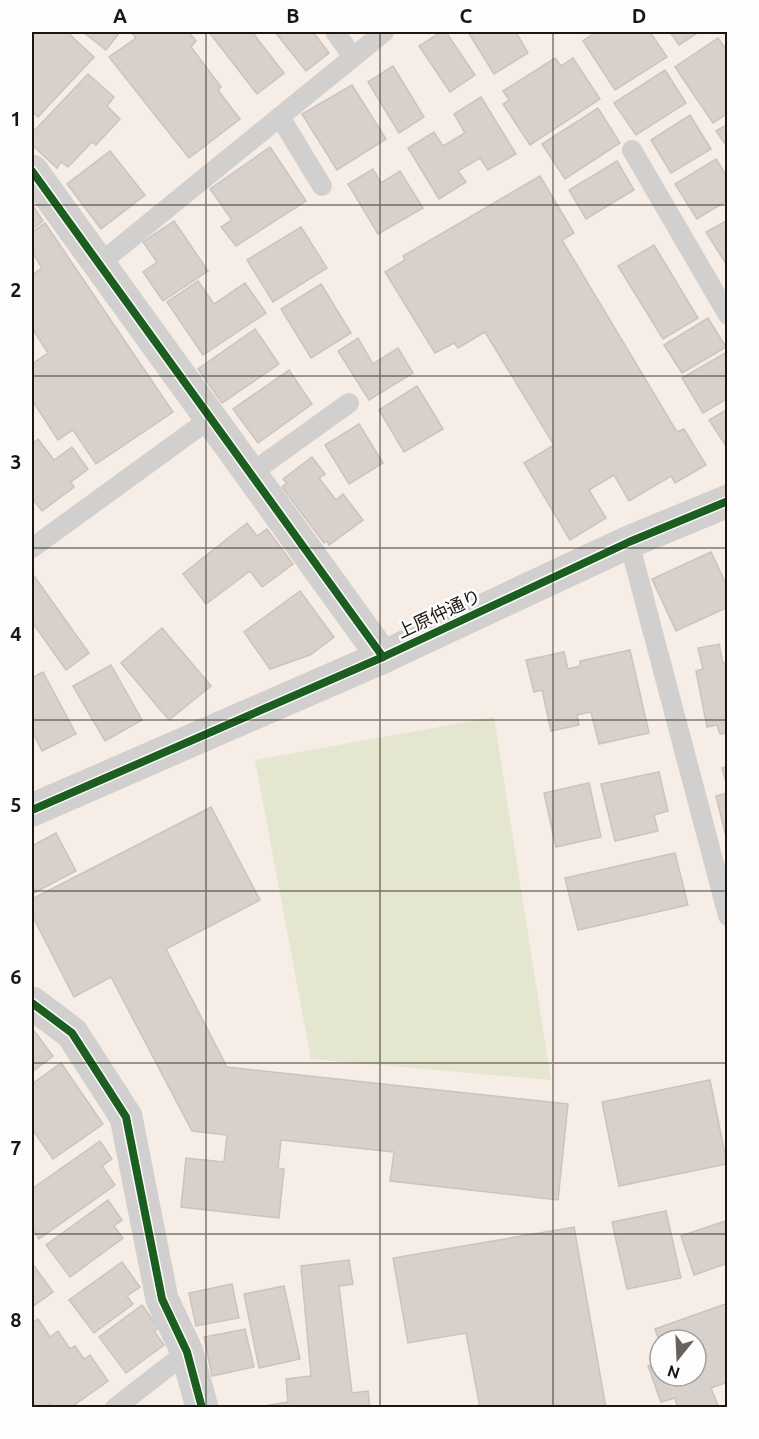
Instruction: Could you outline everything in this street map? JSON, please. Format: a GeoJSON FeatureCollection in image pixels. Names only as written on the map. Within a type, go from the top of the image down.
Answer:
{"type":"FeatureCollection","features":[{"type":"Feature","properties":{"kind":"street"},"geometry":{"type":"LineString","coordinates":[[32,171],[383,657]]}},
{"type":"Feature","properties":{"kind":"street","name":"上原仲通り"},"geometry":{"type":"LineString","coordinates":[[32,810],[383,657],[629,542],[728,501]]}},
{"type":"Feature","properties":{"kind":"street"},"geometry":{"type":"LineString","coordinates":[[32,1003],[72,1033],[126,1117],[162,1299],[187,1352],[202,1407]]}},
{"type":"Feature","properties":{"kind":"lane"},"geometry":{"type":"LineString","coordinates":[[335,32],[353,57]]}},
{"type":"Feature","properties":{"kind":"lane"},"geometry":{"type":"LineString","coordinates":[[99,264],[384,32]]}},
{"type":"Feature","properties":{"kind":"lane"},"geometry":{"type":"LineString","coordinates":[[280,117],[322,186]]}},
{"type":"Feature","properties":{"kind":"lane"},"geometry":{"type":"LineString","coordinates":[[632,150],[728,315]]}},
{"type":"Feature","properties":{"kind":"lane"},"geometry":{"type":"LineString","coordinates":[[250,474],[349,403]]}},
{"type":"Feature","properties":{"kind":"lane"},"geometry":{"type":"LineString","coordinates":[[32,548],[211,418]]}},
{"type":"Feature","properties":{"kind":"lane"},"geometry":{"type":"LineString","coordinates":[[629,542],[728,916]]}},
{"type":"Feature","properties":{"kind":"lane"},"geometry":{"type":"LineString","coordinates":[[115,1407],[187,1352]]}},
{"type":"Feature","properties":{"kind":"green space"},"geometry":{"type":"Polygon","coordinates":[[[494,717],[551,1080],[311,1059],[255,760],[494,717]]]}},
{"type":"Feature","properties":{"kind":"building"},"geometry":{"type":"Polygon","coordinates":[[[36,32],[67,32],[94,57],[38,117],[32,111],[32,36],[36,32]]]}},
{"type":"Feature","properties":{"kind":"building"},"geometry":{"type":"Polygon","coordinates":[[[83,32],[120,32],[106,50],[83,32]]]}},
{"type":"Feature","properties":{"kind":"building"},"geometry":{"type":"Polygon","coordinates":[[[131,32],[189,32],[196,41],[191,47],[221,87],[218,90],[240,119],[189,158],[109,57],[136,38],[131,32]]]}},
{"type":"Feature","properties":{"kind":"building"},"geometry":{"type":"Polygon","coordinates":[[[209,32],[252,32],[284,73],[257,94],[209,32]]]}},
{"type":"Feature","properties":{"kind":"building"},"geometry":{"type":"Polygon","coordinates":[[[275,32],[313,32],[329,53],[306,71],[275,32]]]}},
{"type":"Feature","properties":{"kind":"building"},"geometry":{"type":"Polygon","coordinates":[[[441,32],[446,32],[475,75],[450,92],[419,46],[441,32]]]}},
{"type":"Feature","properties":{"kind":"building"},"geometry":{"type":"Polygon","coordinates":[[[468,32],[516,32],[528,53],[494,74],[468,32]]]}},
{"type":"Feature","properties":{"kind":"building"},"geometry":{"type":"Polygon","coordinates":[[[596,32],[650,32],[667,57],[615,90],[583,41],[596,32]]]}},
{"type":"Feature","properties":{"kind":"building"},"geometry":{"type":"Polygon","coordinates":[[[670,32],[699,32],[679,45],[670,32]]]}},
{"type":"Feature","properties":{"kind":"building"},"geometry":{"type":"Polygon","coordinates":[[[718,38],[728,52],[728,113],[713,123],[675,67],[718,38]]]}},
{"type":"Feature","properties":{"kind":"building"},"geometry":{"type":"Polygon","coordinates":[[[555,58],[561,66],[573,58],[600,99],[530,145],[503,104],[509,100],[503,91],[555,58]]]}},
{"type":"Feature","properties":{"kind":"building"},"geometry":{"type":"Polygon","coordinates":[[[393,66],[424,117],[399,133],[368,82],[393,66]]]}},
{"type":"Feature","properties":{"kind":"building"},"geometry":{"type":"Polygon","coordinates":[[[665,70],[686,103],[636,135],[614,103],[665,70]]]}},
{"type":"Feature","properties":{"kind":"building"},"geometry":{"type":"Polygon","coordinates":[[[88,74],[114,97],[107,106],[120,119],[96,145],[92,142],[68,167],[61,162],[57,168],[32,145],[32,133],[88,74]]]}},
{"type":"Feature","properties":{"kind":"building"},"geometry":{"type":"Polygon","coordinates":[[[352,85],[386,139],[337,170],[302,114],[352,85]]]}},
{"type":"Feature","properties":{"kind":"building"},"geometry":{"type":"Polygon","coordinates":[[[481,97],[516,154],[488,170],[480,158],[458,171],[466,182],[439,199],[408,148],[434,132],[443,146],[465,133],[454,114],[481,97]]]}},
{"type":"Feature","properties":{"kind":"building"},"geometry":{"type":"Polygon","coordinates":[[[598,108],[620,143],[565,179],[542,144],[598,108]]]}},
{"type":"Feature","properties":{"kind":"building"},"geometry":{"type":"Polygon","coordinates":[[[690,115],[711,149],[671,173],[651,140],[690,115]]]}},
{"type":"Feature","properties":{"kind":"building"},"geometry":{"type":"Polygon","coordinates":[[[728,124],[728,148],[716,131],[728,124]]]}},
{"type":"Feature","properties":{"kind":"building"},"geometry":{"type":"Polygon","coordinates":[[[270,147],[306,201],[236,246],[221,227],[232,220],[210,189],[270,147]]]}},
{"type":"Feature","properties":{"kind":"building"},"geometry":{"type":"Polygon","coordinates":[[[110,151],[145,195],[101,229],[67,184],[110,151]]]}},
{"type":"Feature","properties":{"kind":"building"},"geometry":{"type":"Polygon","coordinates":[[[716,159],[728,178],[728,200],[697,219],[675,184],[716,159]]]}},
{"type":"Feature","properties":{"kind":"building"},"geometry":{"type":"Polygon","coordinates":[[[617,161],[634,190],[586,219],[569,190],[617,161]]]}},
{"type":"Feature","properties":{"kind":"building"},"geometry":{"type":"Polygon","coordinates":[[[373,169],[381,183],[400,171],[423,208],[378,234],[348,184],[373,169]]]}},
{"type":"Feature","properties":{"kind":"building"},"geometry":{"type":"Polygon","coordinates":[[[540,176],[574,233],[562,240],[677,432],[684,429],[706,465],[675,483],[671,476],[629,501],[614,475],[589,490],[606,518],[570,540],[524,463],[554,445],[485,332],[458,348],[454,343],[435,353],[385,272],[405,260],[403,256],[540,176]]]}},
{"type":"Feature","properties":{"kind":"building"},"geometry":{"type":"Polygon","coordinates":[[[32,204],[43,221],[32,229],[32,204]]]}},
{"type":"Feature","properties":{"kind":"building"},"geometry":{"type":"Polygon","coordinates":[[[728,220],[728,267],[706,232],[728,220]]]}},
{"type":"Feature","properties":{"kind":"building"},"geometry":{"type":"Polygon","coordinates":[[[174,221],[208,271],[163,301],[143,272],[157,262],[143,242],[174,221]]]}},
{"type":"Feature","properties":{"kind":"building"},"geometry":{"type":"Polygon","coordinates":[[[45,223],[173,412],[96,464],[73,430],[58,440],[32,400],[32,364],[48,353],[32,328],[32,275],[42,268],[32,252],[32,232],[45,223]]]}},
{"type":"Feature","properties":{"kind":"building"},"geometry":{"type":"Polygon","coordinates":[[[301,227],[327,268],[273,302],[247,260],[301,227]]]}},
{"type":"Feature","properties":{"kind":"building"},"geometry":{"type":"Polygon","coordinates":[[[654,245],[698,318],[663,339],[618,266],[654,245]]]}},
{"type":"Feature","properties":{"kind":"building"},"geometry":{"type":"Polygon","coordinates":[[[198,281],[214,304],[245,283],[266,313],[203,355],[167,302],[198,281]]]}},
{"type":"Feature","properties":{"kind":"building"},"geometry":{"type":"Polygon","coordinates":[[[321,284],[351,333],[311,358],[281,309],[321,284]]]}},
{"type":"Feature","properties":{"kind":"building"},"geometry":{"type":"Polygon","coordinates":[[[708,318],[726,347],[682,373],[664,345],[708,318]]]}},
{"type":"Feature","properties":{"kind":"building"},"geometry":{"type":"Polygon","coordinates":[[[255,329],[279,364],[222,403],[198,369],[255,329]]]}},
{"type":"Feature","properties":{"kind":"building"},"geometry":{"type":"Polygon","coordinates":[[[358,338],[373,364],[398,348],[413,373],[369,400],[338,351],[358,338]]]}},
{"type":"Feature","properties":{"kind":"building"},"geometry":{"type":"Polygon","coordinates":[[[727,352],[728,398],[703,413],[682,378],[727,352]]]}},
{"type":"Feature","properties":{"kind":"building"},"geometry":{"type":"Polygon","coordinates":[[[289,370],[312,404],[258,443],[233,409],[289,370]]]}},
{"type":"Feature","properties":{"kind":"building"},"geometry":{"type":"Polygon","coordinates":[[[417,386],[443,429],[404,452],[379,410],[417,386]]]}},
{"type":"Feature","properties":{"kind":"building"},"geometry":{"type":"Polygon","coordinates":[[[728,409],[728,449],[709,420],[728,409]]]}},
{"type":"Feature","properties":{"kind":"building"},"geometry":{"type":"Polygon","coordinates":[[[359,424],[383,463],[349,484],[325,445],[359,424]]]}},
{"type":"Feature","properties":{"kind":"building"},"geometry":{"type":"Polygon","coordinates":[[[38,439],[54,460],[72,447],[88,469],[71,482],[74,487],[42,511],[32,498],[32,444],[38,439]]]}},
{"type":"Feature","properties":{"kind":"building"},"geometry":{"type":"Polygon","coordinates":[[[312,457],[325,474],[319,478],[336,500],[343,494],[363,520],[329,545],[327,541],[324,543],[282,487],[287,483],[283,479],[312,457]]]}},
{"type":"Feature","properties":{"kind":"building"},"geometry":{"type":"Polygon","coordinates":[[[247,523],[257,536],[267,529],[293,564],[262,587],[250,571],[206,604],[183,574],[247,523]]]}},
{"type":"Feature","properties":{"kind":"building"},"geometry":{"type":"Polygon","coordinates":[[[711,552],[728,588],[728,607],[676,631],[652,579],[711,552]]]}},
{"type":"Feature","properties":{"kind":"building"},"geometry":{"type":"Polygon","coordinates":[[[34,576],[89,653],[66,670],[32,622],[32,578],[34,576]]]}},
{"type":"Feature","properties":{"kind":"building"},"geometry":{"type":"Polygon","coordinates":[[[300,591],[334,637],[310,655],[270,669],[244,632],[300,591]]]}},
{"type":"Feature","properties":{"kind":"building"},"geometry":{"type":"Polygon","coordinates":[[[162,628],[211,686],[169,720],[121,663],[162,628]]]}},
{"type":"Feature","properties":{"kind":"building"},"geometry":{"type":"Polygon","coordinates":[[[719,644],[723,663],[728,662],[728,733],[720,734],[717,725],[707,727],[696,671],[703,669],[698,648],[719,644]]]}},
{"type":"Feature","properties":{"kind":"building"},"geometry":{"type":"Polygon","coordinates":[[[630,650],[649,733],[599,744],[591,712],[577,715],[579,725],[551,731],[542,690],[534,692],[526,660],[564,652],[568,669],[580,666],[580,661],[630,650]]]}},
{"type":"Feature","properties":{"kind":"building"},"geometry":{"type":"Polygon","coordinates":[[[111,665],[142,720],[105,741],[73,686],[111,665]]]}},
{"type":"Feature","properties":{"kind":"building"},"geometry":{"type":"Polygon","coordinates":[[[43,672],[76,734],[42,751],[32,731],[32,678],[43,672]]]}},
{"type":"Feature","properties":{"kind":"building"},"geometry":{"type":"Polygon","coordinates":[[[728,766],[728,790],[722,768],[728,766]]]}},
{"type":"Feature","properties":{"kind":"building"},"geometry":{"type":"Polygon","coordinates":[[[659,772],[668,811],[654,815],[658,831],[615,841],[601,784],[659,772]]]}},
{"type":"Feature","properties":{"kind":"building"},"geometry":{"type":"Polygon","coordinates":[[[589,783],[601,837],[556,847],[544,793],[589,783]]]}},
{"type":"Feature","properties":{"kind":"building"},"geometry":{"type":"Polygon","coordinates":[[[728,793],[728,845],[716,796],[728,793]]]}},
{"type":"Feature","properties":{"kind":"building"},"geometry":{"type":"Polygon","coordinates":[[[211,807],[260,900],[166,949],[227,1067],[568,1104],[558,1200],[390,1181],[394,1152],[281,1140],[278,1168],[284,1169],[279,1218],[181,1207],[186,1158],[224,1162],[227,1135],[192,1131],[111,977],[74,997],[32,915],[32,899],[211,807]]]}},
{"type":"Feature","properties":{"kind":"building"},"geometry":{"type":"Polygon","coordinates":[[[56,833],[76,871],[32,894],[32,846],[56,833]]]}},
{"type":"Feature","properties":{"kind":"building"},"geometry":{"type":"Polygon","coordinates":[[[675,853],[688,905],[578,930],[565,878],[675,853]]]}},
{"type":"Feature","properties":{"kind":"building"},"geometry":{"type":"Polygon","coordinates":[[[35,1032],[53,1056],[32,1072],[32,1035],[35,1032]]]}},
{"type":"Feature","properties":{"kind":"building"},"geometry":{"type":"Polygon","coordinates":[[[61,1063],[103,1124],[53,1159],[32,1129],[32,1084],[61,1063]]]}},
{"type":"Feature","properties":{"kind":"building"},"geometry":{"type":"Polygon","coordinates":[[[710,1080],[727,1164],[619,1186],[602,1102],[710,1080]]]}},
{"type":"Feature","properties":{"kind":"building"},"geometry":{"type":"Polygon","coordinates":[[[100,1141],[112,1159],[102,1166],[115,1185],[39,1239],[32,1227],[32,1189],[100,1141]]]}},
{"type":"Feature","properties":{"kind":"building"},"geometry":{"type":"Polygon","coordinates":[[[108,1200],[122,1220],[114,1226],[123,1238],[70,1277],[46,1245],[108,1200]]]}},
{"type":"Feature","properties":{"kind":"building"},"geometry":{"type":"Polygon","coordinates":[[[666,1211],[681,1278],[627,1289],[612,1222],[666,1211]]]}},
{"type":"Feature","properties":{"kind":"building"},"geometry":{"type":"Polygon","coordinates":[[[728,1220],[728,1263],[694,1275],[681,1236],[728,1220]]]}},
{"type":"Feature","properties":{"kind":"building"},"geometry":{"type":"Polygon","coordinates":[[[574,1227],[606,1408],[480,1408],[466,1333],[408,1343],[393,1258],[574,1227]]]}},
{"type":"Feature","properties":{"kind":"building"},"geometry":{"type":"Polygon","coordinates":[[[349,1260],[353,1284],[339,1286],[352,1393],[368,1391],[370,1408],[251,1408],[288,1402],[286,1379],[311,1376],[301,1266],[349,1260]]]}},
{"type":"Feature","properties":{"kind":"building"},"geometry":{"type":"Polygon","coordinates":[[[122,1262],[140,1287],[127,1296],[133,1304],[94,1333],[69,1300],[122,1262]]]}},
{"type":"Feature","properties":{"kind":"building"},"geometry":{"type":"Polygon","coordinates":[[[32,1263],[53,1292],[32,1307],[32,1263]]]}},
{"type":"Feature","properties":{"kind":"building"},"geometry":{"type":"Polygon","coordinates":[[[232,1284],[239,1318],[196,1326],[189,1293],[232,1284]]]}},
{"type":"Feature","properties":{"kind":"building"},"geometry":{"type":"Polygon","coordinates":[[[284,1286],[300,1359],[259,1368],[244,1294],[284,1286]]]}},
{"type":"Feature","properties":{"kind":"building"},"geometry":{"type":"Polygon","coordinates":[[[728,1303],[728,1382],[711,1388],[719,1408],[678,1408],[675,1398],[661,1402],[656,1388],[708,1388],[708,1328],[658,1328],[728,1303]]]}},
{"type":"Feature","properties":{"kind":"building"},"geometry":{"type":"Polygon","coordinates":[[[142,1305],[159,1328],[154,1331],[164,1345],[126,1373],[99,1337],[142,1305]]]}},
{"type":"Feature","properties":{"kind":"building"},"geometry":{"type":"Polygon","coordinates":[[[38,1319],[50,1337],[58,1331],[70,1349],[75,1346],[84,1359],[90,1355],[108,1381],[70,1408],[54,1408],[51,1403],[44,1408],[36,1408],[32,1401],[32,1323],[38,1319]]]}},
{"type":"Feature","properties":{"kind":"building"},"geometry":{"type":"Polygon","coordinates":[[[245,1329],[254,1367],[212,1376],[204,1337],[245,1329]]]}},
{"type":"Feature","properties":{"kind":"cycle path"},"geometry":{"type":"LineString","coordinates":[[32,171],[383,657]]}},
{"type":"Feature","properties":{"kind":"cycle path"},"geometry":{"type":"LineString","coordinates":[[32,810],[383,657],[629,542],[728,501]]}},
{"type":"Feature","properties":{"kind":"cycle path"},"geometry":{"type":"LineString","coordinates":[[32,1003],[72,1033],[126,1117],[162,1299],[187,1352],[202,1408]]}}]}
